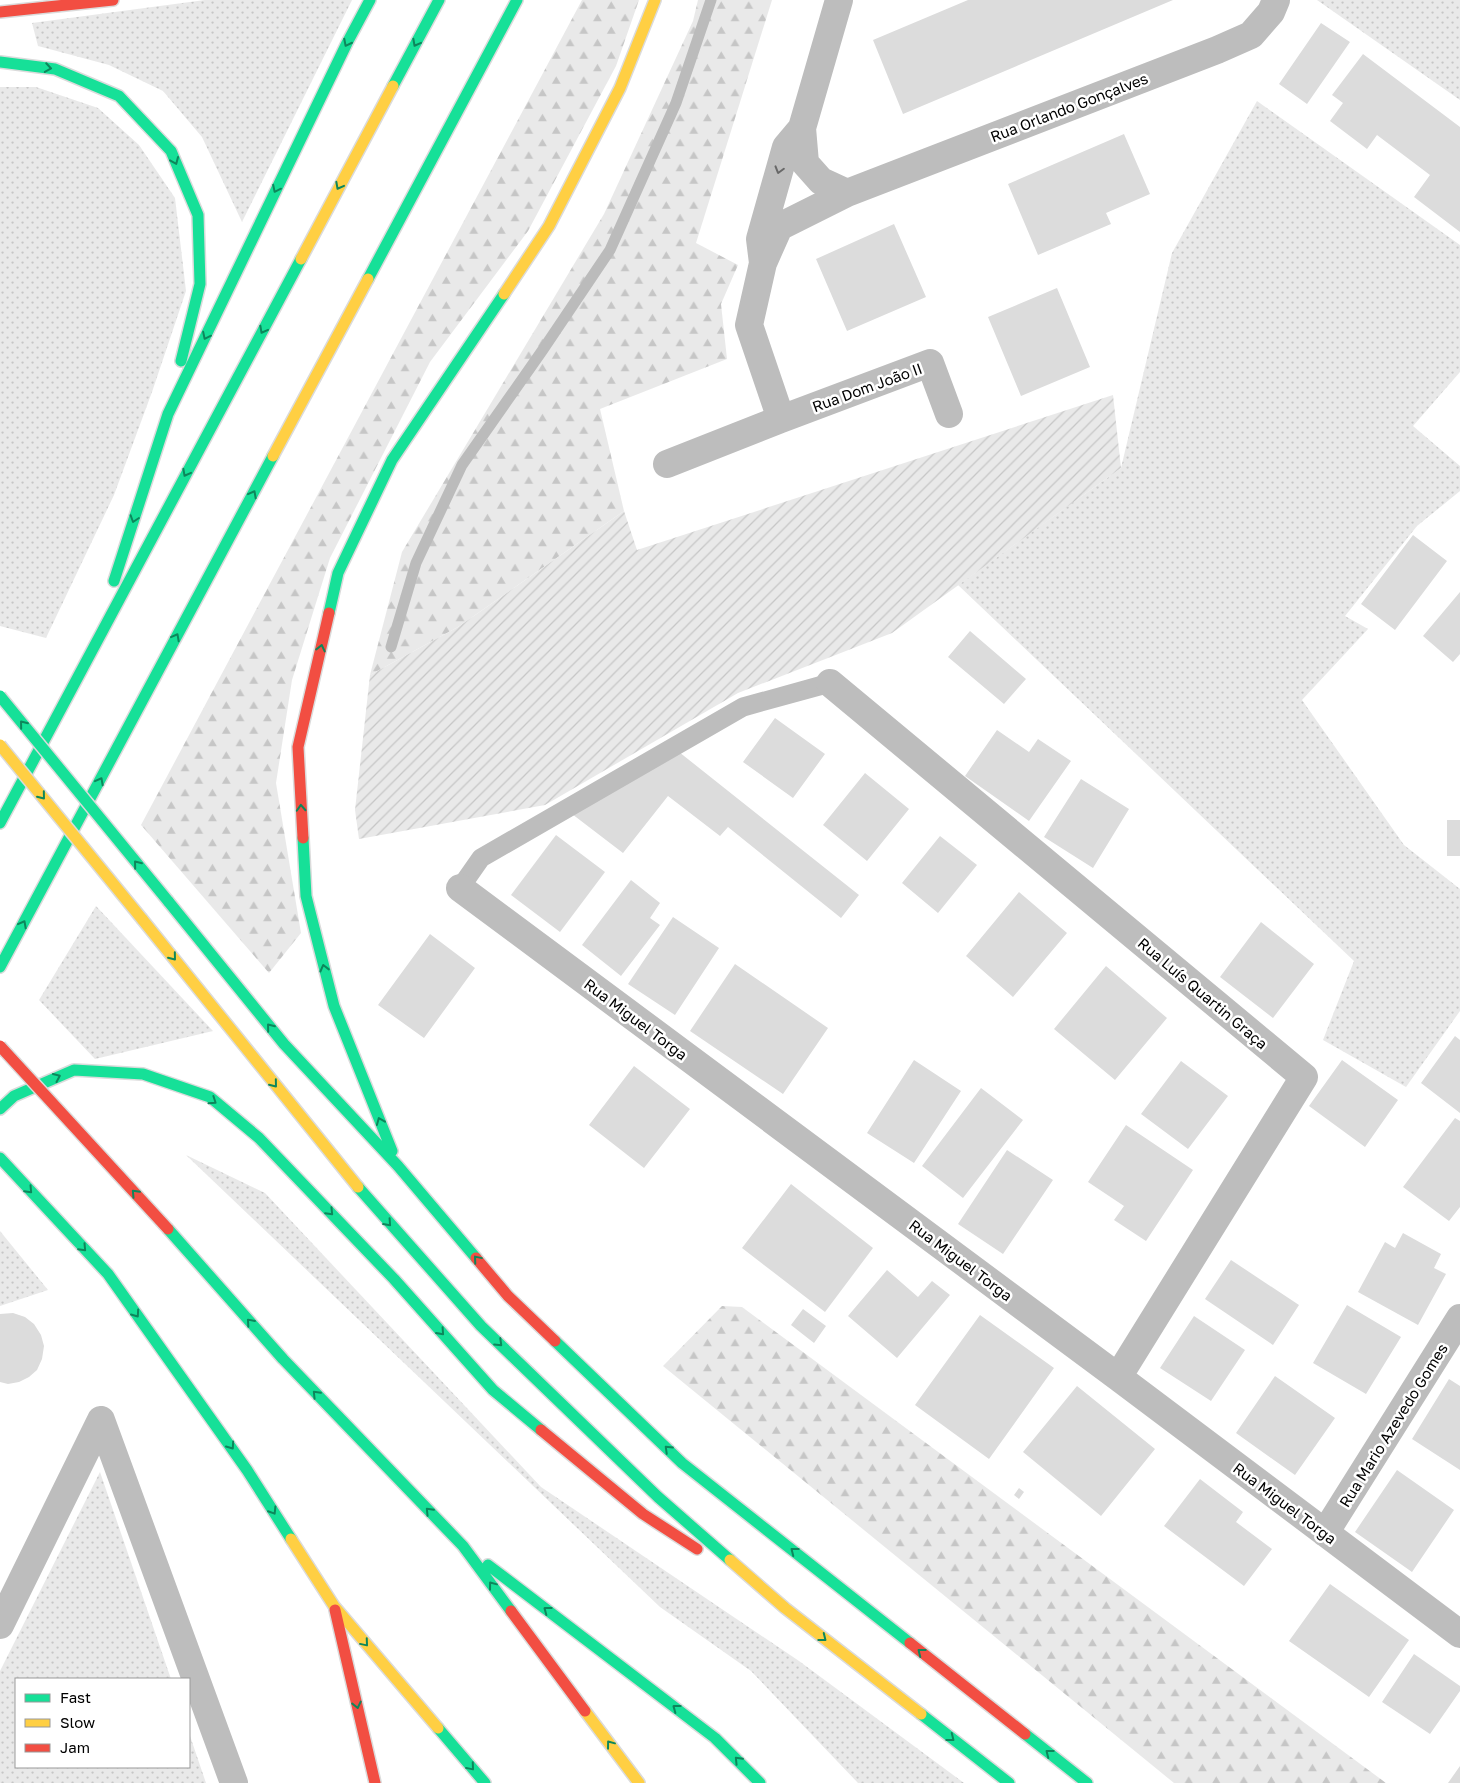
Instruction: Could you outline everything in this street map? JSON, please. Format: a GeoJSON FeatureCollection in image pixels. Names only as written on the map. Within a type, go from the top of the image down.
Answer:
{"type":"FeatureCollection","features":[{"type":"Feature","properties":{"kind":"highway"},"geometry":{"type":"LineString","coordinates":[[0,12],[113,0]]}},
{"type":"Feature","properties":{"kind":"highway"},"geometry":{"type":"LineString","coordinates":[[168,414],[347,43],[370,0]]}},
{"type":"Feature","properties":{"kind":"highway"},"geometry":{"type":"LineString","coordinates":[[0,823],[439,0]]}},
{"type":"Feature","properties":{"kind":"highway"},"geometry":{"type":"LineString","coordinates":[[0,967],[517,0]]}},
{"type":"Feature","properties":{"kind":"highway"},"geometry":{"type":"LineString","coordinates":[[398,1166],[334,1006],[306,896],[298,747],[338,573],[346,556],[392,460],[549,226],[620,88],[655,0]]}},
{"type":"Feature","properties":{"kind":"highway"},"geometry":{"type":"LineString","coordinates":[[0,62],[55,69],[118,96],[171,151],[198,215],[200,284],[168,414],[92,649]]}},
{"type":"Feature","properties":{"kind":"highway"},"geometry":{"type":"LineString","coordinates":[[0,696],[284,1044],[398,1166],[508,1296],[682,1463],[1087,1783]]}},
{"type":"Feature","properties":{"kind":"highway"},"geometry":{"type":"LineString","coordinates":[[0,745],[367,1199],[481,1326],[658,1497],[785,1608],[1009,1783]]}},
{"type":"Feature","properties":{"kind":"highway"},"geometry":{"type":"LineString","coordinates":[[0,1046],[168,1229],[282,1359],[463,1546],[639,1783]]}},
{"type":"Feature","properties":{"kind":"highway"},"geometry":{"type":"LineString","coordinates":[[0,1109],[14,1096],[74,1070],[143,1074],[210,1097],[259,1138],[394,1279],[493,1390],[643,1514],[785,1608]]}},
{"type":"Feature","properties":{"kind":"highway"},"geometry":{"type":"LineString","coordinates":[[0,1158],[108,1274],[247,1470],[334,1606],[484,1783]]}},
{"type":"Feature","properties":{"kind":"highway"},"geometry":{"type":"LineString","coordinates":[[463,1546],[715,1738],[760,1783]]}},
{"type":"Feature","properties":{"kind":"highway"},"geometry":{"type":"LineString","coordinates":[[334,1606],[375,1783]]}},
{"type":"Feature","properties":{"kind":"street"},"geometry":{"type":"LineString","coordinates":[[839,0],[802,128],[805,163],[820,182],[846,193]]}},
{"type":"Feature","properties":{"kind":"street","name":"Rua Orlando Gonçalves"},"geometry":{"type":"LineString","coordinates":[[763,263],[779,227],[846,193],[1217,50],[1251,35],[1271,12],[1276,0]]}},
{"type":"Feature","properties":{"kind":"street"},"geometry":{"type":"LineString","coordinates":[[781,419],[749,325],[763,263],[760,239],[786,148],[802,128]]}},
{"type":"Feature","properties":{"kind":"street","name":"Rua Dom João II"},"geometry":{"type":"LineString","coordinates":[[667,464],[930,363],[949,414]]}},
{"type":"Feature","properties":{"kind":"street","name":"Rua Luís Quartin Graça"},"geometry":{"type":"LineString","coordinates":[[830,683],[1304,1077],[1118,1377]]}},
{"type":"Feature","properties":{"kind":"street","name":"Rua Miguel Torga"},"geometry":{"type":"LineString","coordinates":[[460,888],[1460,1634]]}},
{"type":"Feature","properties":{"kind":"street","name":"Rua Mario Azevedo Gomes"},"geometry":{"type":"LineString","coordinates":[[1325,1533],[1460,1318]]}},
{"type":"Feature","properties":{"kind":"street"},"geometry":{"type":"LineString","coordinates":[[0,1625],[102,1420],[234,1783]]}},
{"type":"Feature","properties":{"kind":"lane"},"geometry":{"type":"LineString","coordinates":[[460,888],[481,858],[743,707],[830,683]]}},
{"type":"Feature","properties":{"kind":"green space"},"geometry":{"type":"Polygon","coordinates":[[[205,0],[352,0],[242,222],[202,137],[163,91],[109,65],[38,46],[32,23],[205,0]]]}},
{"type":"Feature","properties":{"kind":"green space"},"geometry":{"type":"Polygon","coordinates":[[[582,0],[639,0],[616,66],[528,231],[430,362],[330,558],[292,680],[276,783],[301,933],[269,973],[141,825],[582,0]]]}},
{"type":"Feature","properties":{"kind":"green space"},"geometry":{"type":"Polygon","coordinates":[[[698,0],[772,0],[696,243],[738,265],[721,304],[727,359],[600,409],[624,511],[458,627],[370,675],[402,552],[604,214],[693,21],[698,0]]]}},
{"type":"Feature","properties":{"kind":"green space"},"geometry":{"type":"Polygon","coordinates":[[[1317,0],[1460,0],[1460,100],[1317,0]]]}},
{"type":"Feature","properties":{"kind":"green space"},"geometry":{"type":"Polygon","coordinates":[[[0,87],[36,87],[98,108],[139,145],[175,198],[186,291],[152,392],[114,495],[46,638],[0,626],[0,87]]]}},
{"type":"Feature","properties":{"kind":"green space"},"geometry":{"type":"Polygon","coordinates":[[[1257,101],[1460,245],[1460,372],[1413,426],[1460,466],[1460,491],[1417,526],[1345,616],[1368,629],[1302,700],[1404,845],[1460,889],[1460,1011],[1406,1087],[1323,1040],[1354,961],[958,585],[1121,468],[1172,253],[1257,101]]]}},
{"type":"Feature","properties":{"kind":"green space"},"geometry":{"type":"Polygon","coordinates":[[[1113,395],[1121,468],[892,633],[738,693],[545,805],[359,839],[355,810],[370,675],[458,627],[624,511],[637,550],[1113,395]]]}},
{"type":"Feature","properties":{"kind":"green space"},"geometry":{"type":"Polygon","coordinates":[[[96,906],[213,1031],[95,1059],[39,1000],[96,906]]]}},
{"type":"Feature","properties":{"kind":"green space"},"geometry":{"type":"Polygon","coordinates":[[[186,1155],[265,1193],[541,1487],[799,1661],[964,1783],[858,1783],[751,1671],[660,1607],[186,1155]]]}},
{"type":"Feature","properties":{"kind":"green space"},"geometry":{"type":"Polygon","coordinates":[[[0,1231],[48,1290],[0,1306],[0,1231]]]}},
{"type":"Feature","properties":{"kind":"green space"},"geometry":{"type":"Polygon","coordinates":[[[722,1306],[742,1307],[1386,1783],[1174,1783],[663,1366],[722,1306]]]}},
{"type":"Feature","properties":{"kind":"green space"},"geometry":{"type":"Polygon","coordinates":[[[100,1472],[171,1678],[15,1678],[15,1768],[190,1768],[190,1736],[206,1783],[0,1783],[0,1671],[100,1472]]]}},
{"type":"Feature","properties":{"kind":"building"},"geometry":{"type":"Polygon","coordinates":[[[968,0],[1173,0],[903,114],[873,40],[968,0]]]}},
{"type":"Feature","properties":{"kind":"building"},"geometry":{"type":"Polygon","coordinates":[[[1321,23],[1350,42],[1307,104],[1279,84],[1321,23]]]}},
{"type":"Feature","properties":{"kind":"building"},"geometry":{"type":"Polygon","coordinates":[[[1363,54],[1460,127],[1460,232],[1414,197],[1430,175],[1377,135],[1367,149],[1330,121],[1343,103],[1332,95],[1363,54]]]}},
{"type":"Feature","properties":{"kind":"building"},"geometry":{"type":"Polygon","coordinates":[[[1124,134],[1150,194],[1106,213],[1111,224],[1038,255],[1008,184],[1124,134]]]}},
{"type":"Feature","properties":{"kind":"building"},"geometry":{"type":"Polygon","coordinates":[[[894,224],[926,297],[847,331],[816,259],[894,224]]]}},
{"type":"Feature","properties":{"kind":"building"},"geometry":{"type":"Polygon","coordinates":[[[1057,288],[1090,367],[1021,396],[988,317],[1057,288]]]}},
{"type":"Feature","properties":{"kind":"building"},"geometry":{"type":"Polygon","coordinates":[[[1413,535],[1447,561],[1395,630],[1361,604],[1413,535]]]}},
{"type":"Feature","properties":{"kind":"building"},"geometry":{"type":"Polygon","coordinates":[[[1460,592],[1460,654],[1453,662],[1423,636],[1460,592]]]}},
{"type":"Feature","properties":{"kind":"building"},"geometry":{"type":"Polygon","coordinates":[[[970,631],[1026,679],[1004,704],[948,657],[970,631]]]}},
{"type":"Feature","properties":{"kind":"building"},"geometry":{"type":"Polygon","coordinates":[[[775,718],[825,754],[793,798],[743,762],[775,718]]]}},
{"type":"Feature","properties":{"kind":"building"},"geometry":{"type":"Polygon","coordinates":[[[997,730],[1029,752],[1038,739],[1071,761],[1029,821],[965,776],[997,730]]]}},
{"type":"Feature","properties":{"kind":"building"},"geometry":{"type":"Polygon","coordinates":[[[674,748],[859,895],[841,918],[728,827],[720,836],[668,796],[623,853],[572,814],[674,748]]]}},
{"type":"Feature","properties":{"kind":"building"},"geometry":{"type":"Polygon","coordinates":[[[865,773],[909,809],[867,861],[823,825],[865,773]]]}},
{"type":"Feature","properties":{"kind":"building"},"geometry":{"type":"Polygon","coordinates":[[[1081,779],[1129,809],[1093,868],[1044,837],[1081,779]]]}},
{"type":"Feature","properties":{"kind":"building"},"geometry":{"type":"Polygon","coordinates":[[[1447,820],[1460,820],[1460,856],[1447,856],[1447,820]]]}},
{"type":"Feature","properties":{"kind":"building"},"geometry":{"type":"Polygon","coordinates":[[[556,835],[605,872],[560,932],[511,895],[556,835]]]}},
{"type":"Feature","properties":{"kind":"building"},"geometry":{"type":"Polygon","coordinates":[[[940,836],[977,865],[938,913],[902,883],[940,836]]]}},
{"type":"Feature","properties":{"kind":"building"},"geometry":{"type":"Polygon","coordinates":[[[631,880],[660,903],[650,918],[660,925],[621,976],[582,945],[631,880]]]}},
{"type":"Feature","properties":{"kind":"building"},"geometry":{"type":"Polygon","coordinates":[[[1019,892],[1067,933],[1013,997],[966,956],[1019,892]]]}},
{"type":"Feature","properties":{"kind":"building"},"geometry":{"type":"Polygon","coordinates":[[[673,917],[719,948],[675,1015],[628,984],[673,917]]]}},
{"type":"Feature","properties":{"kind":"building"},"geometry":{"type":"Polygon","coordinates":[[[1261,922],[1314,964],[1273,1018],[1220,977],[1261,922]]]}},
{"type":"Feature","properties":{"kind":"building"},"geometry":{"type":"Polygon","coordinates":[[[430,934],[475,968],[424,1038],[378,1005],[430,934]]]}},
{"type":"Feature","properties":{"kind":"building"},"geometry":{"type":"Polygon","coordinates":[[[735,964],[828,1028],[783,1094],[690,1031],[735,964]]]}},
{"type":"Feature","properties":{"kind":"building"},"geometry":{"type":"Polygon","coordinates":[[[1106,966],[1167,1018],[1115,1080],[1054,1029],[1106,966]]]}},
{"type":"Feature","properties":{"kind":"building"},"geometry":{"type":"Polygon","coordinates":[[[1455,1036],[1460,1040],[1460,1113],[1421,1083],[1455,1036]]]}},
{"type":"Feature","properties":{"kind":"building"},"geometry":{"type":"Polygon","coordinates":[[[914,1060],[961,1091],[914,1163],[867,1133],[914,1060]]]}},
{"type":"Feature","properties":{"kind":"building"},"geometry":{"type":"Polygon","coordinates":[[[1342,1060],[1398,1100],[1365,1147],[1309,1106],[1342,1060]]]}},
{"type":"Feature","properties":{"kind":"building"},"geometry":{"type":"Polygon","coordinates":[[[1181,1061],[1228,1096],[1188,1149],[1141,1114],[1181,1061]]]}},
{"type":"Feature","properties":{"kind":"building"},"geometry":{"type":"Polygon","coordinates":[[[634,1066],[690,1109],[644,1168],[589,1125],[634,1066]]]}},
{"type":"Feature","properties":{"kind":"building"},"geometry":{"type":"Polygon","coordinates":[[[981,1088],[1023,1120],[963,1198],[922,1166],[981,1088]]]}},
{"type":"Feature","properties":{"kind":"building"},"geometry":{"type":"Polygon","coordinates":[[[1455,1118],[1460,1121],[1460,1207],[1449,1221],[1403,1187],[1455,1118]]]}},
{"type":"Feature","properties":{"kind":"building"},"geometry":{"type":"Polygon","coordinates":[[[1126,1125],[1193,1170],[1146,1241],[1114,1220],[1124,1206],[1088,1182],[1126,1125]]]}},
{"type":"Feature","properties":{"kind":"building"},"geometry":{"type":"Polygon","coordinates":[[[1007,1150],[1053,1180],[1003,1254],[958,1224],[1007,1150]]]}},
{"type":"Feature","properties":{"kind":"building"},"geometry":{"type":"Polygon","coordinates":[[[791,1184],[873,1248],[825,1312],[742,1248],[791,1184]]]}},
{"type":"Feature","properties":{"kind":"building"},"geometry":{"type":"Polygon","coordinates":[[[1403,1233],[1441,1254],[1434,1268],[1446,1274],[1418,1325],[1358,1292],[1385,1242],[1395,1248],[1403,1233]]]}},
{"type":"Feature","properties":{"kind":"building"},"geometry":{"type":"Polygon","coordinates":[[[1231,1260],[1299,1305],[1273,1345],[1205,1299],[1231,1260]]]}},
{"type":"Feature","properties":{"kind":"building"},"geometry":{"type":"Polygon","coordinates":[[[887,1270],[918,1297],[932,1281],[950,1295],[897,1358],[848,1316],[887,1270]]]}},
{"type":"Feature","properties":{"kind":"building"},"geometry":{"type":"Polygon","coordinates":[[[1347,1305],[1401,1337],[1366,1394],[1313,1363],[1347,1305]]]}},
{"type":"Feature","properties":{"kind":"building"},"geometry":{"type":"Polygon","coordinates":[[[803,1309],[826,1326],[814,1343],[791,1325],[803,1309]]]}},
{"type":"Feature","properties":{"kind":"building"},"geometry":{"type":"Polygon","coordinates":[[[13,1313],[25,1317],[34,1324],[41,1335],[44,1346],[42,1359],[37,1370],[19,1382],[8,1384],[0,1382],[0,1314],[13,1313]]]}},
{"type":"Feature","properties":{"kind":"building"},"geometry":{"type":"Polygon","coordinates":[[[980,1315],[1054,1368],[989,1459],[915,1405],[980,1315]]]}},
{"type":"Feature","properties":{"kind":"building"},"geometry":{"type":"Polygon","coordinates":[[[1194,1316],[1245,1350],[1211,1401],[1160,1368],[1194,1316]]]}},
{"type":"Feature","properties":{"kind":"building"},"geometry":{"type":"Polygon","coordinates":[[[1275,1376],[1335,1418],[1295,1475],[1236,1433],[1275,1376]]]}},
{"type":"Feature","properties":{"kind":"building"},"geometry":{"type":"Polygon","coordinates":[[[1449,1379],[1460,1386],[1460,1470],[1412,1439],[1449,1379]]]}},
{"type":"Feature","properties":{"kind":"building"},"geometry":{"type":"Polygon","coordinates":[[[1077,1386],[1155,1449],[1101,1516],[1023,1452],[1077,1386]]]}},
{"type":"Feature","properties":{"kind":"building"},"geometry":{"type":"Polygon","coordinates":[[[1397,1470],[1454,1510],[1412,1572],[1355,1532],[1397,1470]]]}},
{"type":"Feature","properties":{"kind":"building"},"geometry":{"type":"Polygon","coordinates":[[[1200,1479],[1243,1512],[1236,1522],[1272,1549],[1244,1586],[1164,1526],[1200,1479]]]}},
{"type":"Feature","properties":{"kind":"building"},"geometry":{"type":"Polygon","coordinates":[[[1019,1488],[1024,1492],[1019,1499],[1014,1495],[1019,1488]]]}},
{"type":"Feature","properties":{"kind":"building"},"geometry":{"type":"Polygon","coordinates":[[[1330,1584],[1409,1640],[1369,1697],[1289,1641],[1330,1584]]]}},
{"type":"Feature","properties":{"kind":"building"},"geometry":{"type":"Polygon","coordinates":[[[1414,1654],[1460,1686],[1460,1691],[1430,1734],[1382,1702],[1414,1654]]]}},
{"type":"Feature","properties":{"kind":"building"},"geometry":{"type":"Polygon","coordinates":[[[1460,1766],[1460,1783],[1448,1783],[1460,1766]]]}},
{"type":"Feature","properties":{"kind":"waterway"},"geometry":{"type":"LineString","coordinates":[[391,647],[416,563],[462,465],[610,250],[676,103],[711,0]]}},
{"type":"Feature","properties":{"kind":"traffic: fast"},"geometry":{"type":"LineString","coordinates":[[114,581],[168,414],[347,43],[370,0]]}},
{"type":"Feature","properties":{"kind":"traffic: fast"},"geometry":{"type":"LineString","coordinates":[[393,86],[439,0]]}},
{"type":"Feature","properties":{"kind":"traffic: fast"},"geometry":{"type":"LineString","coordinates":[[368,279],[517,0]]}},
{"type":"Feature","properties":{"kind":"traffic: fast"},"geometry":{"type":"LineString","coordinates":[[0,62],[55,69],[119,96],[171,151],[198,215],[200,284],[181,361]]}},
{"type":"Feature","properties":{"kind":"traffic: fast"},"geometry":{"type":"LineString","coordinates":[[0,823],[301,259]]}},
{"type":"Feature","properties":{"kind":"traffic: fast"},"geometry":{"type":"LineString","coordinates":[[329,613],[338,573],[392,460],[504,294]]}},
{"type":"Feature","properties":{"kind":"traffic: fast"},"geometry":{"type":"LineString","coordinates":[[0,967],[273,456]]}},
{"type":"Feature","properties":{"kind":"traffic: fast"},"geometry":{"type":"LineString","coordinates":[[0,696],[168,901]]}},
{"type":"Feature","properties":{"kind":"traffic: fast"},"geometry":{"type":"LineString","coordinates":[[303,838],[306,896],[334,1006],[392,1151]]}},
{"type":"Feature","properties":{"kind":"traffic: fast"},"geometry":{"type":"LineString","coordinates":[[168,901],[284,1044],[398,1166],[476,1258]]}},
{"type":"Feature","properties":{"kind":"traffic: fast"},"geometry":{"type":"LineString","coordinates":[[0,1109],[14,1096],[74,1070],[143,1074],[210,1097],[259,1138],[394,1279],[493,1390],[541,1430]]}},
{"type":"Feature","properties":{"kind":"traffic: fast"},"geometry":{"type":"LineString","coordinates":[[0,1158],[108,1274],[247,1470],[291,1539]]}},
{"type":"Feature","properties":{"kind":"traffic: fast"},"geometry":{"type":"LineString","coordinates":[[358,1187],[481,1326],[658,1497],[730,1560]]}},
{"type":"Feature","properties":{"kind":"traffic: fast"},"geometry":{"type":"LineString","coordinates":[[168,1229],[283,1359],[463,1546],[511,1611]]}},
{"type":"Feature","properties":{"kind":"traffic: fast"},"geometry":{"type":"LineString","coordinates":[[555,1341],[682,1463],[910,1643]]}},
{"type":"Feature","properties":{"kind":"traffic: fast"},"geometry":{"type":"LineString","coordinates":[[488,1565],[715,1738],[760,1783]]}},
{"type":"Feature","properties":{"kind":"traffic: fast"},"geometry":{"type":"LineString","coordinates":[[921,1714],[1009,1783]]}},
{"type":"Feature","properties":{"kind":"traffic: fast"},"geometry":{"type":"LineString","coordinates":[[438,1728],[485,1783]]}},
{"type":"Feature","properties":{"kind":"traffic: fast"},"geometry":{"type":"LineString","coordinates":[[1025,1734],[1087,1783]]}},
{"type":"Feature","properties":{"kind":"traffic: slow"},"geometry":{"type":"LineString","coordinates":[[504,294],[549,226],[620,88],[655,0]]}},
{"type":"Feature","properties":{"kind":"traffic: slow"},"geometry":{"type":"LineString","coordinates":[[301,259],[393,86]]}},
{"type":"Feature","properties":{"kind":"traffic: slow"},"geometry":{"type":"LineString","coordinates":[[273,456],[368,279]]}},
{"type":"Feature","properties":{"kind":"traffic: slow"},"geometry":{"type":"LineString","coordinates":[[0,745],[142,919]]}},
{"type":"Feature","properties":{"kind":"traffic: slow"},"geometry":{"type":"LineString","coordinates":[[142,919],[358,1187]]}},
{"type":"Feature","properties":{"kind":"traffic: slow"},"geometry":{"type":"LineString","coordinates":[[291,1539],[334,1606],[438,1728]]}},
{"type":"Feature","properties":{"kind":"traffic: slow"},"geometry":{"type":"LineString","coordinates":[[730,1560],[785,1608],[921,1714]]}},
{"type":"Feature","properties":{"kind":"traffic: slow"},"geometry":{"type":"LineString","coordinates":[[585,1711],[639,1783]]}},
{"type":"Feature","properties":{"kind":"traffic: jam"},"geometry":{"type":"LineString","coordinates":[[0,12],[113,0]]}},
{"type":"Feature","properties":{"kind":"traffic: jam"},"geometry":{"type":"LineString","coordinates":[[303,838],[298,747],[329,613]]}},
{"type":"Feature","properties":{"kind":"traffic: jam"},"geometry":{"type":"LineString","coordinates":[[0,1046],[168,1229]]}},
{"type":"Feature","properties":{"kind":"traffic: jam"},"geometry":{"type":"LineString","coordinates":[[476,1258],[508,1296],[555,1341]]}},
{"type":"Feature","properties":{"kind":"traffic: jam"},"geometry":{"type":"LineString","coordinates":[[541,1430],[643,1514],[697,1549]]}},
{"type":"Feature","properties":{"kind":"traffic: jam"},"geometry":{"type":"LineString","coordinates":[[335,1610],[375,1783]]}},
{"type":"Feature","properties":{"kind":"traffic: jam"},"geometry":{"type":"LineString","coordinates":[[511,1611],[585,1711]]}},
{"type":"Feature","properties":{"kind":"traffic: jam"},"geometry":{"type":"LineString","coordinates":[[910,1643],[1025,1734]]}}]}
